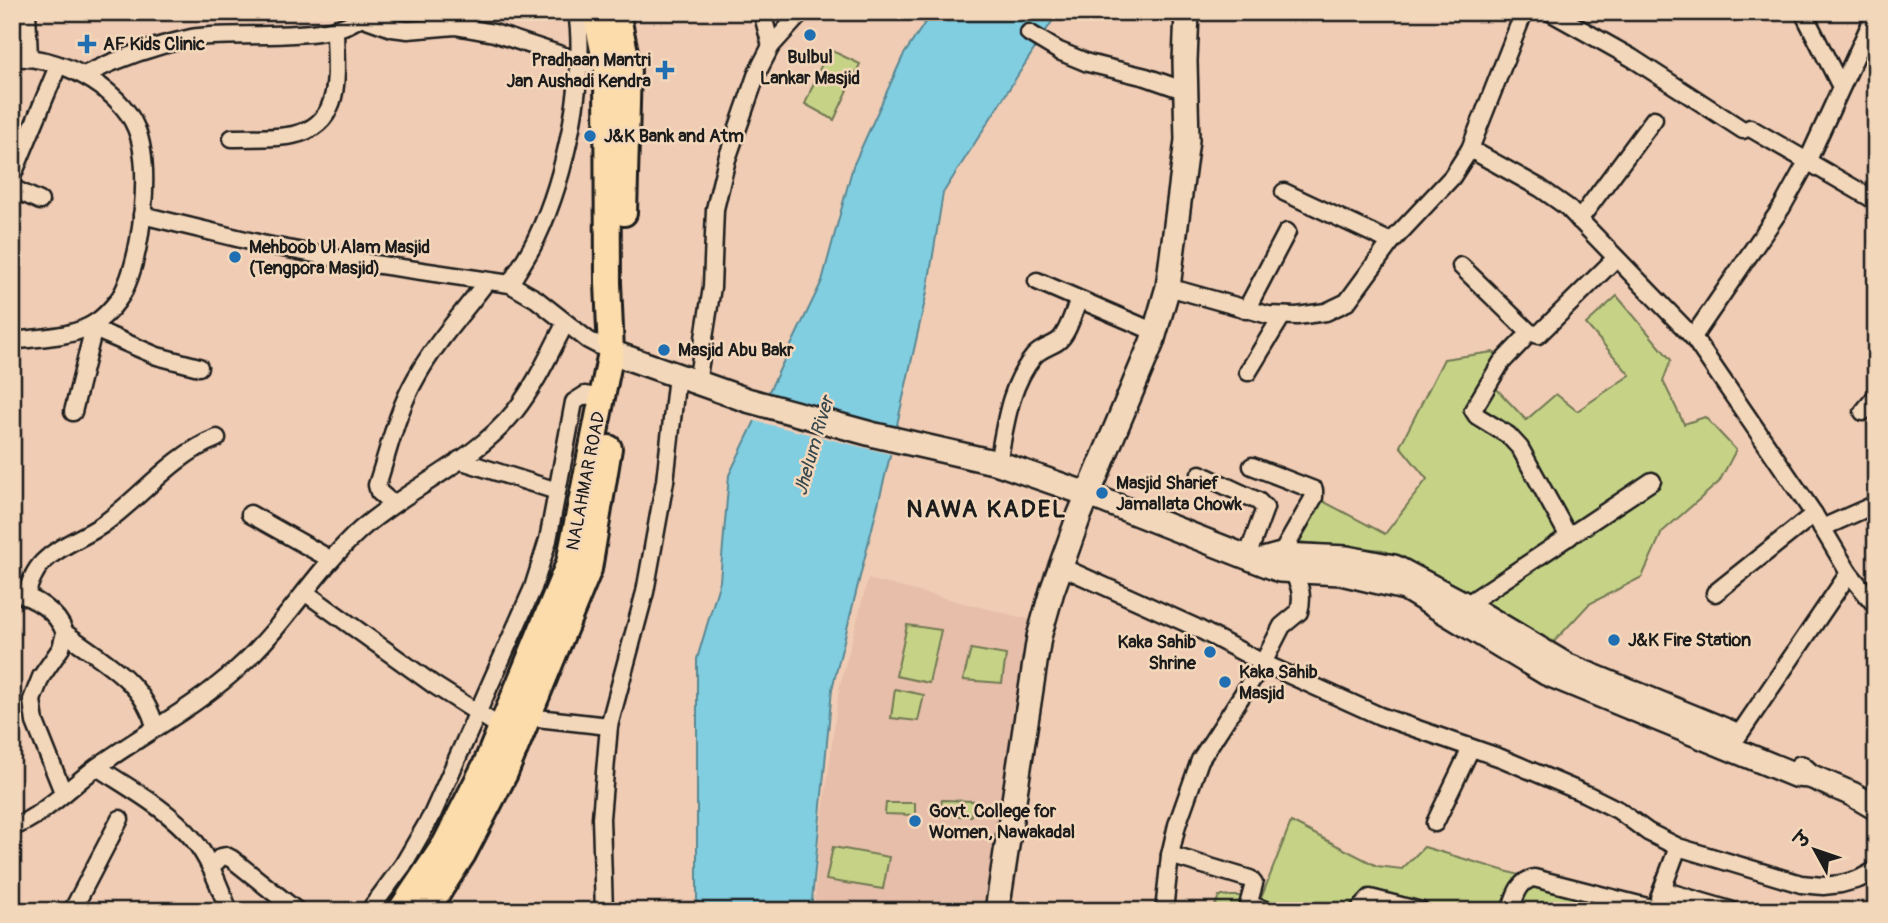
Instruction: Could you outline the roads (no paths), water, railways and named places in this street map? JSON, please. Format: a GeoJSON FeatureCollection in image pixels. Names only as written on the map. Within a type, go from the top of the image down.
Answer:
{"type":"FeatureCollection","features":[{"type":"Feature","properties":{"kind":"main road","name":"NALAHMAR ROAD"},"geometry":{"type":"LineString","coordinates":[[595,12],[617,68]]}},
{"type":"Feature","properties":{"kind":"main road","name":"NALAHMAR ROAD"},"geometry":{"type":"LineString","coordinates":[[400,911],[445,844],[486,764],[516,728],[589,569],[618,354],[608,283],[617,12]]}},
{"type":"Feature","properties":{"kind":"main road"},"geometry":{"type":"LineString","coordinates":[[997,911],[1039,637],[1087,494],[1155,332],[1168,287],[1187,140],[1187,12]]}},
{"type":"Feature","properties":{"kind":"main road","name":"NALAHMAR ROAD"},"geometry":{"type":"LineString","coordinates":[[425,911],[463,854],[505,773],[516,728],[569,563],[603,398],[618,354]]}},
{"type":"Feature","properties":{"kind":"main road"},"geometry":{"type":"LineString","coordinates":[[618,354],[747,400],[875,435],[998,463],[1087,494],[1280,570],[1287,564],[1347,558],[1394,567],[1466,604],[1568,666],[1738,736],[1797,765],[1810,776],[1852,794],[1876,808]]}},
{"type":"Feature","properties":{"kind":"main road"},"geometry":{"type":"LineString","coordinates":[[1287,564],[1405,588],[1546,673],[1795,775],[1810,776]]}},
{"type":"Feature","properties":{"kind":"street"},"geometry":{"type":"LineString","coordinates":[[27,12],[29,57]]}},
{"type":"Feature","properties":{"kind":"street"},"geometry":{"type":"LineString","coordinates":[[510,284],[536,239],[553,198],[564,157],[581,62],[577,12]]}},
{"type":"Feature","properties":{"kind":"street"},"geometry":{"type":"LineString","coordinates":[[762,12],[771,46]]}},
{"type":"Feature","properties":{"kind":"street"},"geometry":{"type":"LineString","coordinates":[[604,911],[601,818],[609,726],[645,592],[687,379],[712,287],[715,209],[727,159],[757,73],[771,46],[802,12]]}},
{"type":"Feature","properties":{"kind":"street"},"geometry":{"type":"LineString","coordinates":[[1168,287],[1246,310],[1282,316],[1326,313],[1347,302],[1391,242],[1452,177],[1470,149],[1524,12]]}},
{"type":"Feature","properties":{"kind":"street"},"geometry":{"type":"LineString","coordinates":[[1550,12],[1632,58],[1746,129],[1876,201]]}},
{"type":"Feature","properties":{"kind":"street"},"geometry":{"type":"LineString","coordinates":[[1803,12],[1841,87]]}},
{"type":"Feature","properties":{"kind":"street"},"geometry":{"type":"LineString","coordinates":[[1693,337],[1782,207],[1807,162],[1876,12]]}},
{"type":"Feature","properties":{"kind":"street"},"geometry":{"type":"LineString","coordinates":[[84,75],[145,49],[195,38],[306,34],[335,29],[363,15],[392,28],[408,30],[455,26],[494,33],[581,62],[617,68]]}},
{"type":"Feature","properties":{"kind":"street"},"geometry":{"type":"LineString","coordinates":[[232,138],[292,135],[314,128],[327,114],[335,93],[335,29]]}},
{"type":"Feature","properties":{"kind":"street"},"geometry":{"type":"LineString","coordinates":[[1028,33],[1059,51],[1088,63],[1146,77],[1186,91]]}},
{"type":"Feature","properties":{"kind":"street"},"geometry":{"type":"LineString","coordinates":[[12,58],[29,57],[84,75],[114,96],[136,127],[145,163],[142,215],[132,270],[125,289],[111,308],[94,326],[70,334],[12,341]]}},
{"type":"Feature","properties":{"kind":"street"},"geometry":{"type":"LineString","coordinates":[[12,177],[58,66]]}},
{"type":"Feature","properties":{"kind":"street"},"geometry":{"type":"LineString","coordinates":[[1579,220],[1654,119]]}},
{"type":"Feature","properties":{"kind":"street"},"geometry":{"type":"LineString","coordinates":[[1470,149],[1540,188],[1567,207],[1693,337],[1814,514],[1849,573],[1876,606]]}},
{"type":"Feature","properties":{"kind":"street"},"geometry":{"type":"LineString","coordinates":[[12,188],[40,201]]}},
{"type":"Feature","properties":{"kind":"street"},"geometry":{"type":"LineString","coordinates":[[1284,192],[1391,242]]}},
{"type":"Feature","properties":{"kind":"street"},"geometry":{"type":"LineString","coordinates":[[142,215],[275,246],[416,271],[510,284],[536,299],[588,340],[618,354]]}},
{"type":"Feature","properties":{"kind":"street"},"geometry":{"type":"LineString","coordinates":[[1246,310],[1287,232]]}},
{"type":"Feature","properties":{"kind":"street"},"geometry":{"type":"LineString","coordinates":[[1461,266],[1529,332],[1538,335],[1616,258]]}},
{"type":"Feature","properties":{"kind":"street"},"geometry":{"type":"LineString","coordinates":[[393,504],[379,492],[377,485],[400,411],[435,348],[487,281]]}},
{"type":"Feature","properties":{"kind":"street"},"geometry":{"type":"LineString","coordinates":[[1037,282],[1155,332]]}},
{"type":"Feature","properties":{"kind":"street"},"geometry":{"type":"LineString","coordinates":[[998,463],[1010,403],[1018,381],[1035,355],[1058,342],[1064,335],[1079,300]]}},
{"type":"Feature","properties":{"kind":"street"},"geometry":{"type":"LineString","coordinates":[[1248,372],[1282,316]]}},
{"type":"Feature","properties":{"kind":"street"},"geometry":{"type":"LineString","coordinates":[[12,827],[40,812],[97,767],[199,700],[238,668],[279,626],[330,559],[393,504],[487,442],[516,410],[565,324]]}},
{"type":"Feature","properties":{"kind":"street"},"geometry":{"type":"LineString","coordinates":[[94,326],[157,356],[199,367]]}},
{"type":"Feature","properties":{"kind":"street"},"geometry":{"type":"LineString","coordinates":[[73,411],[94,326]]}},
{"type":"Feature","properties":{"kind":"street"},"geometry":{"type":"LineString","coordinates":[[1523,340],[1501,363],[1473,410],[1477,416],[1508,435],[1520,448],[1569,537]]}},
{"type":"Feature","properties":{"kind":"street"},"geometry":{"type":"LineString","coordinates":[[369,911],[403,865],[432,815],[533,588],[548,540],[573,402],[585,395],[603,398]]}},
{"type":"Feature","properties":{"kind":"street"},"geometry":{"type":"LineString","coordinates":[[1863,412],[1876,396]]}},
{"type":"Feature","properties":{"kind":"street"},"geometry":{"type":"LineString","coordinates":[[63,792],[34,722],[32,700],[41,677],[61,648],[65,633],[62,623],[41,604],[19,593],[41,564],[60,548],[101,525],[195,446],[217,438]]}},
{"type":"Feature","properties":{"kind":"street"},"geometry":{"type":"LineString","coordinates":[[459,460],[557,491]]}},
{"type":"Feature","properties":{"kind":"street"},"geometry":{"type":"LineString","coordinates":[[1164,911],[1170,855],[1200,760],[1263,663],[1282,626],[1299,612],[1302,594],[1299,583],[1287,564],[1314,498],[1314,490],[1252,466]]}},
{"type":"Feature","properties":{"kind":"street"},"geometry":{"type":"LineString","coordinates":[[1200,474],[1258,501],[1265,508],[1253,559]]}},
{"type":"Feature","properties":{"kind":"street"},"geometry":{"type":"LineString","coordinates":[[1466,604],[1652,481]]}},
{"type":"Feature","properties":{"kind":"street"},"geometry":{"type":"LineString","coordinates":[[1822,528],[1876,504]]}},
{"type":"Feature","properties":{"kind":"street"},"geometry":{"type":"LineString","coordinates":[[250,514],[330,559]]}},
{"type":"Feature","properties":{"kind":"street"},"geometry":{"type":"LineString","coordinates":[[1715,593],[1814,514]]}},
{"type":"Feature","properties":{"kind":"street"},"geometry":{"type":"LineString","coordinates":[[1062,566],[1380,716],[1537,772],[1586,794],[1618,810],[1648,832],[1678,847],[1801,884],[1842,884],[1876,870]]}},
{"type":"Feature","properties":{"kind":"street"},"geometry":{"type":"LineString","coordinates":[[1738,736],[1849,573]]}},
{"type":"Feature","properties":{"kind":"street"},"geometry":{"type":"LineString","coordinates":[[306,593],[478,713],[516,728],[609,726]]}},
{"type":"Feature","properties":{"kind":"street"},"geometry":{"type":"LineString","coordinates":[[65,633],[121,674],[141,693],[151,710],[155,727]]}},
{"type":"Feature","properties":{"kind":"street"},"geometry":{"type":"LineString","coordinates":[[1435,822],[1471,748]]}},
{"type":"Feature","properties":{"kind":"street"},"geometry":{"type":"LineString","coordinates":[[97,767],[163,812],[192,838],[211,867],[229,911]]}},
{"type":"Feature","properties":{"kind":"street"},"geometry":{"type":"LineString","coordinates":[[72,911],[120,819]]}},
{"type":"Feature","properties":{"kind":"street"},"geometry":{"type":"LineString","coordinates":[[1510,911],[1522,884],[1534,878],[1655,910],[1678,847]]}},
{"type":"Feature","properties":{"kind":"street"},"geometry":{"type":"LineString","coordinates":[[1170,855],[1250,878],[1254,884],[1249,902],[1269,911]]}},
{"type":"Feature","properties":{"kind":"street"},"geometry":{"type":"LineString","coordinates":[[211,867],[221,857],[232,859],[298,911]]}},
{"type":"Feature","properties":{"kind":"street"},"geometry":{"type":"LineString","coordinates":[[1662,890],[1731,910]]}},
{"type":"Feature","properties":{"kind":"street"},"geometry":{"type":"LineString","coordinates":[[1358,911],[1370,898],[1421,911]]}},
{"type":"Feature","properties":{"kind":"water","name":"Jhelum River"},"geometry":{"type":"Polygon","coordinates":[[[932,12],[1058,12],[943,193],[927,292],[889,460],[832,689],[811,911],[697,911],[697,659],[720,581],[729,475],[822,281],[853,166],[903,56],[932,12]]]}},
{"type":"Feature","properties":{"kind":"place","name":"Bulbul Lankar Masjid"},"geometry":{"type":"Point","coordinates":[810,35]}},
{"type":"Feature","properties":{"kind":"place","name":"AF Kids Clinic"},"geometry":{"type":"Point","coordinates":[87,44]}},
{"type":"Feature","properties":{"kind":"place","name":"Pradhaan Mantri Jan Aushadi Kendra"},"geometry":{"type":"Point","coordinates":[665,70]}},
{"type":"Feature","properties":{"kind":"place","name":"J&K Bank and Atm"},"geometry":{"type":"Point","coordinates":[590,136]}},
{"type":"Feature","properties":{"kind":"place","name":"Mehboob Ul Alam Masjid (Tengpora Masjid)"},"geometry":{"type":"Point","coordinates":[235,257]}},
{"type":"Feature","properties":{"kind":"place","name":"Masjid Abu Bakr"},"geometry":{"type":"Point","coordinates":[664,350]}},
{"type":"Feature","properties":{"kind":"place","name":"Masjid Sharief Jamallata Chowk"},"geometry":{"type":"Point","coordinates":[1102,493]}},
{"type":"Feature","properties":{"kind":"place","name":"J&K Fire Station"},"geometry":{"type":"Point","coordinates":[1614,640]}},
{"type":"Feature","properties":{"kind":"place","name":"Kaka Sahib Shrine"},"geometry":{"type":"Point","coordinates":[1210,652]}},
{"type":"Feature","properties":{"kind":"place","name":"Kaka Sahib Masjid"},"geometry":{"type":"Point","coordinates":[1225,682]}},
{"type":"Feature","properties":{"kind":"place","name":"Govt. College for Women, Nawakadal"},"geometry":{"type":"Point","coordinates":[915,821]}},
{"type":"Feature","properties":{"kind":"district","name":"NAWA KADEL"},"geometry":{"type":"Point","coordinates":[987,509]}}]}
